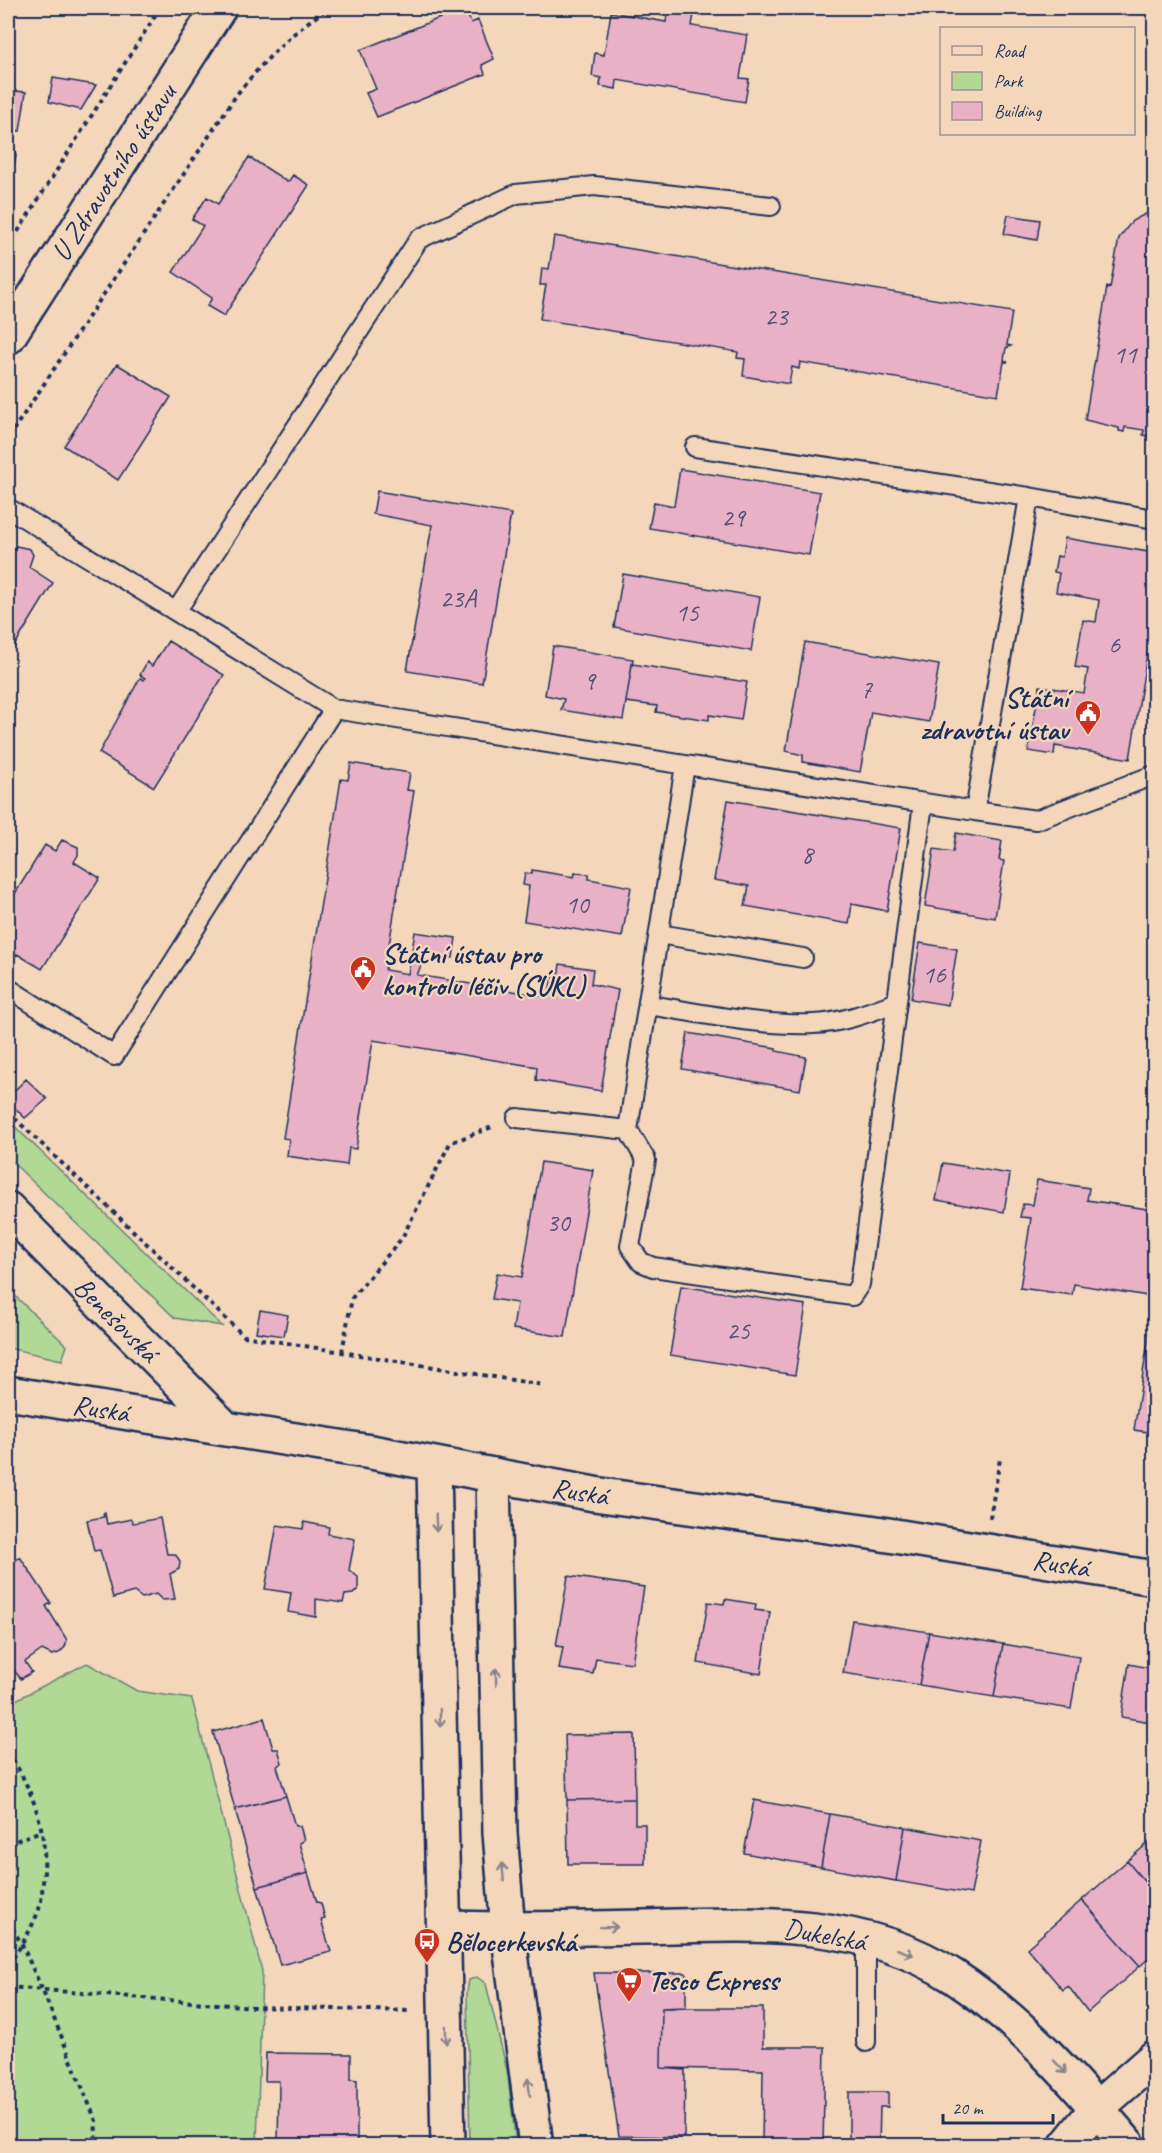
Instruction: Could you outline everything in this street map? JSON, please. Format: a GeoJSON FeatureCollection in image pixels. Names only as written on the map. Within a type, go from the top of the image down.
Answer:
{"type":"FeatureCollection","features":[{"type":"Feature","properties":{"kind":"main road","name":"U Zdravotního ústavu"},"geometry":{"type":"LineString","coordinates":[[8,337],[219,8]]}},
{"type":"Feature","properties":{"kind":"main road","name":"Benešovská"},"geometry":{"type":"LineString","coordinates":[[8,1209],[226,1429]]}},
{"type":"Feature","properties":{"kind":"main road","name":"Ruská"},"geometry":{"type":"LineString","coordinates":[[8,1393],[371,1452],[594,1494],[870,1532],[1155,1578]]}},
{"type":"Feature","properties":{"kind":"main road"},"geometry":{"type":"LineString","coordinates":[[434,1465],[448,2145]]}},
{"type":"Feature","properties":{"kind":"main road"},"geometry":{"type":"LineString","coordinates":[[493,1475],[500,1833],[508,1930],[536,2145]]}},
{"type":"Feature","properties":{"kind":"main road","name":"Dukelská"},"geometry":{"type":"LineString","coordinates":[[444,1928],[508,1930],[750,1924],[835,1931],[866,1939],[911,1954],[952,1975],[993,2005],[1035,2040],[1129,2145]]}},
{"type":"Feature","properties":{"kind":"main road"},"geometry":{"type":"LineString","coordinates":[[1066,2145],[1097,2108],[1155,2058]]}},
{"type":"Feature","properties":{"kind":"lane"},"geometry":{"type":"LineString","coordinates":[[177,610],[419,239],[516,194],[594,186],[771,206]]}},
{"type":"Feature","properties":{"kind":"lane"},"geometry":{"type":"LineString","coordinates":[[695,447],[1029,497],[1155,519]]}},
{"type":"Feature","properties":{"kind":"lane"},"geometry":{"type":"LineString","coordinates":[[975,811],[1029,497]]}},
{"type":"Feature","properties":{"kind":"lane"},"geometry":{"type":"LineString","coordinates":[[8,508],[177,610],[334,709],[1036,820],[1155,775]]}},
{"type":"Feature","properties":{"kind":"lane"},"geometry":{"type":"LineString","coordinates":[[8,988],[114,1056],[334,709]]}},
{"type":"Feature","properties":{"kind":"lane"},"geometry":{"type":"LineString","coordinates":[[685,765],[628,1130],[646,1160],[630,1246],[641,1262],[653,1268],[852,1296],[860,1284],[923,803]]}},
{"type":"Feature","properties":{"kind":"lane"},"geometry":{"type":"LineString","coordinates":[[659,934],[803,958]]}},
{"type":"Feature","properties":{"kind":"lane"},"geometry":{"type":"LineString","coordinates":[[648,1005],[745,1019],[813,1024],[846,1019],[897,1002]]}},
{"type":"Feature","properties":{"kind":"lane"},"geometry":{"type":"LineString","coordinates":[[517,1118],[628,1130]]}},
{"type":"Feature","properties":{"kind":"lane"},"geometry":{"type":"LineString","coordinates":[[866,1939],[866,2042]]}},
{"type":"Feature","properties":{"kind":"path"},"geometry":{"type":"LineString","coordinates":[[8,247],[160,8]]}},
{"type":"Feature","properties":{"kind":"path"},"geometry":{"type":"LineString","coordinates":[[8,438],[237,94],[258,67],[329,8]]}},
{"type":"Feature","properties":{"kind":"path"},"geometry":{"type":"LineString","coordinates":[[8,1112],[244,1336],[543,1385]]}},
{"type":"Feature","properties":{"kind":"path"},"geometry":{"type":"LineString","coordinates":[[342,1352],[352,1299],[402,1238],[450,1143],[517,1118]]}},
{"type":"Feature","properties":{"kind":"path"},"geometry":{"type":"LineString","coordinates":[[989,1525],[1000,1459]]}},
{"type":"Feature","properties":{"kind":"path"},"geometry":{"type":"LineString","coordinates":[[8,1752],[25,1778],[40,1816],[45,1861],[40,1908],[22,1945],[8,1965]]}},
{"type":"Feature","properties":{"kind":"path"},"geometry":{"type":"LineString","coordinates":[[8,1844],[41,1831]]}},
{"type":"Feature","properties":{"kind":"path"},"geometry":{"type":"LineString","coordinates":[[8,1920],[42,1989],[96,2121],[95,2145]]}},
{"type":"Feature","properties":{"kind":"path"},"geometry":{"type":"LineString","coordinates":[[8,1987],[254,2007],[420,2011]]}},
{"type":"Feature","properties":{"kind":"green space"},"geometry":{"type":"Polygon","coordinates":[[[8,1120],[222,1326],[175,1318],[8,1158],[8,1120]]]}},
{"type":"Feature","properties":{"kind":"green space"},"geometry":{"type":"Polygon","coordinates":[[[10,1291],[67,1346],[62,1360],[8,1348],[10,1291]]]}},
{"type":"Feature","properties":{"kind":"green space"},"geometry":{"type":"Polygon","coordinates":[[[87,1663],[137,1691],[192,1699],[262,1971],[257,2145],[8,2145],[8,1699],[12,1702],[87,1663]]]}},
{"type":"Feature","properties":{"kind":"green space"},"geometry":{"type":"Polygon","coordinates":[[[477,1977],[486,1984],[507,2070],[516,2145],[470,2145],[467,1992],[469,1980],[477,1977]]]}},
{"type":"Feature","properties":{"kind":"building"},"geometry":{"type":"Polygon","coordinates":[[[465,8],[471,23],[478,20],[494,59],[482,65],[485,74],[377,117],[366,93],[376,89],[360,50],[465,8]]]}},
{"type":"Feature","properties":{"kind":"building"},"geometry":{"type":"Polygon","coordinates":[[[668,8],[695,8],[692,26],[747,35],[740,78],[749,79],[745,102],[617,80],[616,89],[600,86],[601,78],[592,76],[595,53],[604,55],[611,12],[666,22],[668,8]]]}},
{"type":"Feature","properties":{"kind":"building"},"geometry":{"type":"Polygon","coordinates":[[[53,78],[96,85],[81,110],[49,102],[53,78]]]}},
{"type":"Feature","properties":{"kind":"building"},"geometry":{"type":"Polygon","coordinates":[[[15,91],[26,92],[20,131],[9,129],[16,156],[8,172],[8,99],[14,100],[15,91]]]}},
{"type":"Feature","properties":{"kind":"building"},"geometry":{"type":"Polygon","coordinates":[[[249,157],[288,182],[293,175],[309,185],[224,316],[207,306],[212,298],[173,272],[203,226],[192,219],[207,197],[218,204],[249,157]]]}},
{"type":"Feature","properties":{"kind":"building"},"geometry":{"type":"Polygon","coordinates":[[[1154,211],[1154,434],[1149,433],[1149,436],[1143,435],[1144,430],[1125,427],[1124,432],[1119,431],[1119,428],[1085,420],[1107,287],[1110,288],[1119,238],[1132,221],[1154,211]]]}},
{"type":"Feature","properties":{"kind":"building"},"geometry":{"type":"Polygon","coordinates":[[[1008,215],[1040,220],[1037,240],[1004,234],[1008,215]]]}},
{"type":"Feature","properties":{"kind":"building"},"geometry":{"type":"Polygon","coordinates":[[[554,236],[1012,312],[1007,345],[1011,346],[1006,348],[1004,360],[1008,362],[1004,362],[998,395],[800,362],[799,369],[792,367],[789,384],[743,376],[745,359],[737,358],[738,352],[540,319],[546,285],[540,285],[542,268],[549,269],[554,236]]]}},
{"type":"Feature","properties":{"kind":"building"},"geometry":{"type":"Polygon","coordinates":[[[117,364],[171,397],[118,480],[64,446],[117,364]]]}},
{"type":"Feature","properties":{"kind":"building"},"geometry":{"type":"Polygon","coordinates":[[[680,469],[820,492],[809,555],[649,528],[654,502],[674,506],[680,469]]]}},
{"type":"Feature","properties":{"kind":"building"},"geometry":{"type":"Polygon","coordinates":[[[377,491],[511,514],[482,683],[407,671],[432,525],[373,514],[377,491]]]}},
{"type":"Feature","properties":{"kind":"building"},"geometry":{"type":"Polygon","coordinates":[[[1065,538],[1154,553],[1154,611],[1130,759],[1055,746],[1054,755],[1028,751],[1040,686],[1084,693],[1088,669],[1075,667],[1083,620],[1096,622],[1099,600],[1056,592],[1059,573],[1054,572],[1057,556],[1062,557],[1065,538]]]}},
{"type":"Feature","properties":{"kind":"building"},"geometry":{"type":"Polygon","coordinates":[[[16,546],[30,549],[33,555],[29,567],[53,583],[8,656],[8,554],[10,556],[16,546]]]}},
{"type":"Feature","properties":{"kind":"building"},"geometry":{"type":"Polygon","coordinates":[[[623,574],[760,597],[751,651],[614,627],[623,574]]]}},
{"type":"Feature","properties":{"kind":"building"},"geometry":{"type":"Polygon","coordinates":[[[168,641],[224,675],[154,787],[99,753],[140,678],[144,680],[145,678],[140,675],[147,662],[152,666],[168,641]]]}},
{"type":"Feature","properties":{"kind":"building"},"geometry":{"type":"Polygon","coordinates":[[[805,642],[939,665],[929,722],[871,712],[860,772],[803,762],[803,755],[786,751],[805,642]]]}},
{"type":"Feature","properties":{"kind":"building"},"geometry":{"type":"Polygon","coordinates":[[[553,646],[633,659],[623,720],[561,710],[564,699],[545,695],[553,646]]]}},
{"type":"Feature","properties":{"kind":"building"},"geometry":{"type":"Polygon","coordinates":[[[632,664],[747,682],[741,720],[709,715],[709,720],[656,712],[657,706],[626,702],[632,664]]]}},
{"type":"Feature","properties":{"kind":"building"},"geometry":{"type":"Polygon","coordinates":[[[351,763],[410,773],[407,790],[414,791],[385,970],[408,974],[415,932],[456,938],[453,958],[426,954],[417,975],[548,997],[552,977],[558,978],[560,964],[593,969],[591,984],[618,990],[601,1091],[536,1080],[537,1067],[373,1040],[356,1149],[349,1148],[347,1165],[287,1156],[289,1139],[283,1138],[341,779],[348,780],[351,763]]]}},
{"type":"Feature","properties":{"kind":"building"},"geometry":{"type":"Polygon","coordinates":[[[728,800],[901,828],[887,911],[852,904],[849,924],[745,906],[749,886],[714,880],[728,800]]]}},
{"type":"Feature","properties":{"kind":"building"},"geometry":{"type":"Polygon","coordinates":[[[956,833],[1002,841],[999,860],[1004,861],[995,918],[925,906],[934,849],[953,852],[956,833]]]}},
{"type":"Feature","properties":{"kind":"building"},"geometry":{"type":"Polygon","coordinates":[[[62,840],[78,847],[78,855],[74,862],[100,878],[42,969],[17,954],[8,964],[8,905],[45,845],[55,851],[62,840]]]}},
{"type":"Feature","properties":{"kind":"building"},"geometry":{"type":"Polygon","coordinates":[[[532,870],[574,877],[575,873],[589,874],[589,879],[631,887],[622,937],[524,921],[529,886],[523,885],[525,873],[532,874],[532,870]]]}},
{"type":"Feature","properties":{"kind":"building"},"geometry":{"type":"Polygon","coordinates":[[[920,943],[957,949],[948,1005],[911,999],[920,943]]]}},
{"type":"Feature","properties":{"kind":"building"},"geometry":{"type":"Polygon","coordinates":[[[688,1033],[776,1048],[776,1051],[806,1057],[800,1090],[682,1069],[688,1033]]]}},
{"type":"Feature","properties":{"kind":"building"},"geometry":{"type":"Polygon","coordinates":[[[26,1079],[47,1099],[25,1118],[8,1101],[8,1097],[26,1079]]]}},
{"type":"Feature","properties":{"kind":"building"},"geometry":{"type":"Polygon","coordinates":[[[541,1162],[593,1170],[565,1337],[513,1329],[517,1303],[492,1299],[497,1273],[522,1277],[541,1162]]]}},
{"type":"Feature","properties":{"kind":"building"},"geometry":{"type":"Polygon","coordinates":[[[943,1163],[1010,1174],[1004,1212],[936,1200],[943,1163]]]}},
{"type":"Feature","properties":{"kind":"building"},"geometry":{"type":"Polygon","coordinates":[[[1037,1180],[1089,1188],[1087,1200],[1154,1210],[1154,1297],[1074,1284],[1072,1295],[1020,1288],[1031,1218],[1020,1217],[1023,1204],[1033,1205],[1037,1180]]]}},
{"type":"Feature","properties":{"kind":"building"},"geometry":{"type":"Polygon","coordinates":[[[681,1286],[806,1305],[795,1375],[670,1355],[681,1286]]]}},
{"type":"Feature","properties":{"kind":"building"},"geometry":{"type":"Polygon","coordinates":[[[1154,1303],[1154,1433],[1134,1430],[1154,1303]]]}},
{"type":"Feature","properties":{"kind":"building"},"geometry":{"type":"Polygon","coordinates":[[[260,1310],[288,1315],[284,1336],[256,1332],[260,1310]]]}},
{"type":"Feature","properties":{"kind":"building"},"geometry":{"type":"Polygon","coordinates":[[[105,1513],[107,1524],[131,1519],[133,1523],[160,1518],[167,1554],[175,1554],[180,1561],[179,1569],[170,1574],[175,1599],[162,1600],[156,1594],[142,1598],[134,1592],[113,1598],[100,1550],[94,1551],[87,1520],[104,1517],[105,1513]]]}},
{"type":"Feature","properties":{"kind":"building"},"geometry":{"type":"Polygon","coordinates":[[[304,1522],[329,1527],[328,1534],[355,1539],[349,1570],[358,1577],[358,1589],[353,1594],[345,1595],[343,1603],[316,1599],[316,1617],[288,1612],[291,1593],[265,1589],[277,1525],[303,1529],[304,1522]]]}},
{"type":"Feature","properties":{"kind":"building"},"geometry":{"type":"Polygon","coordinates":[[[20,1557],[51,1603],[46,1606],[67,1640],[65,1647],[59,1653],[52,1655],[42,1650],[25,1662],[32,1672],[21,1679],[8,1663],[8,1566],[20,1557]]]}},
{"type":"Feature","properties":{"kind":"building"},"geometry":{"type":"Polygon","coordinates":[[[568,1576],[644,1587],[632,1663],[596,1658],[593,1674],[559,1669],[563,1647],[556,1646],[568,1576]]]}},
{"type":"Feature","properties":{"kind":"building"},"geometry":{"type":"Polygon","coordinates":[[[725,1599],[756,1604],[755,1610],[770,1612],[761,1674],[698,1663],[708,1602],[724,1604],[725,1599]]]}},
{"type":"Feature","properties":{"kind":"building"},"geometry":{"type":"Polygon","coordinates":[[[852,1620],[929,1632],[919,1685],[843,1673],[852,1620]]]}},
{"type":"Feature","properties":{"kind":"building"},"geometry":{"type":"Polygon","coordinates":[[[929,1632],[1003,1644],[994,1697],[919,1685],[929,1632]]]}},
{"type":"Feature","properties":{"kind":"building"},"geometry":{"type":"Polygon","coordinates":[[[1003,1644],[1079,1657],[1071,1709],[994,1697],[1003,1644]]]}},
{"type":"Feature","properties":{"kind":"building"},"geometry":{"type":"Polygon","coordinates":[[[1129,1664],[1154,1669],[1151,1722],[1121,1717],[1129,1664]]]}},
{"type":"Feature","properties":{"kind":"building"},"geometry":{"type":"Polygon","coordinates":[[[264,1718],[273,1749],[278,1749],[282,1763],[277,1766],[286,1796],[235,1809],[213,1732],[264,1718]]]}},
{"type":"Feature","properties":{"kind":"building"},"geometry":{"type":"Polygon","coordinates":[[[634,1734],[635,1799],[567,1800],[565,1735],[634,1734]]]}},
{"type":"Feature","properties":{"kind":"building"},"geometry":{"type":"Polygon","coordinates":[[[286,1796],[295,1826],[300,1826],[304,1840],[299,1843],[308,1873],[257,1887],[235,1809],[286,1796]]]}},
{"type":"Feature","properties":{"kind":"building"},"geometry":{"type":"Polygon","coordinates":[[[635,1799],[635,1824],[645,1824],[645,1864],[568,1864],[567,1800],[635,1799]]]}},
{"type":"Feature","properties":{"kind":"building"},"geometry":{"type":"Polygon","coordinates":[[[754,1800],[830,1814],[821,1867],[744,1853],[754,1800]]]}},
{"type":"Feature","properties":{"kind":"building"},"geometry":{"type":"Polygon","coordinates":[[[830,1814],[905,1827],[896,1881],[821,1867],[830,1814]]]}},
{"type":"Feature","properties":{"kind":"building"},"geometry":{"type":"Polygon","coordinates":[[[905,1827],[981,1841],[971,1894],[896,1881],[905,1827]]]}},
{"type":"Feature","properties":{"kind":"building"},"geometry":{"type":"Polygon","coordinates":[[[1154,1838],[1154,1893],[1127,1861],[1154,1838]]]}},
{"type":"Feature","properties":{"kind":"building"},"geometry":{"type":"Polygon","coordinates":[[[1127,1861],[1154,1893],[1154,1954],[1140,1966],[1082,1900],[1127,1861]]]}},
{"type":"Feature","properties":{"kind":"building"},"geometry":{"type":"Polygon","coordinates":[[[308,1873],[317,1902],[321,1903],[325,1919],[321,1920],[331,1952],[280,1965],[257,1887],[308,1873]]]}},
{"type":"Feature","properties":{"kind":"building"},"geometry":{"type":"Polygon","coordinates":[[[1082,1900],[1140,1966],[1088,2012],[1068,1986],[1063,1990],[1027,1948],[1082,1900]]]}},
{"type":"Feature","properties":{"kind":"building"},"geometry":{"type":"Polygon","coordinates":[[[594,1973],[686,1973],[686,2007],[662,2008],[661,2068],[685,2070],[684,2137],[619,2136],[594,1973]]]}},
{"type":"Feature","properties":{"kind":"building"},"geometry":{"type":"Polygon","coordinates":[[[662,2008],[763,2008],[763,2047],[825,2047],[823,2146],[762,2146],[763,2070],[661,2068],[662,2008]]]}},
{"type":"Feature","properties":{"kind":"building"},"geometry":{"type":"Polygon","coordinates":[[[266,2053],[351,2054],[351,2079],[357,2080],[357,2146],[278,2146],[279,2081],[265,2081],[266,2053]]]}},
{"type":"Feature","properties":{"kind":"building"},"geometry":{"type":"Polygon","coordinates":[[[849,2092],[888,2092],[888,2107],[880,2107],[879,2146],[849,2146],[849,2092]]]}},
{"type":"Feature","properties":{"kind":"place","name":"Státní zdravotní ústav"},"geometry":{"type":"Point","coordinates":[1088,736]}},
{"type":"Feature","properties":{"kind":"place","name":"Státní ústav pro kontrolu léčiv (SÚKL)"},"geometry":{"type":"Point","coordinates":[363,992]}},
{"type":"Feature","properties":{"kind":"place","name":"Bělocerkevská"},"geometry":{"type":"Point","coordinates":[427,1964]}},
{"type":"Feature","properties":{"kind":"place","name":"Tesco Express"},"geometry":{"type":"Point","coordinates":[629,2003]}}]}
